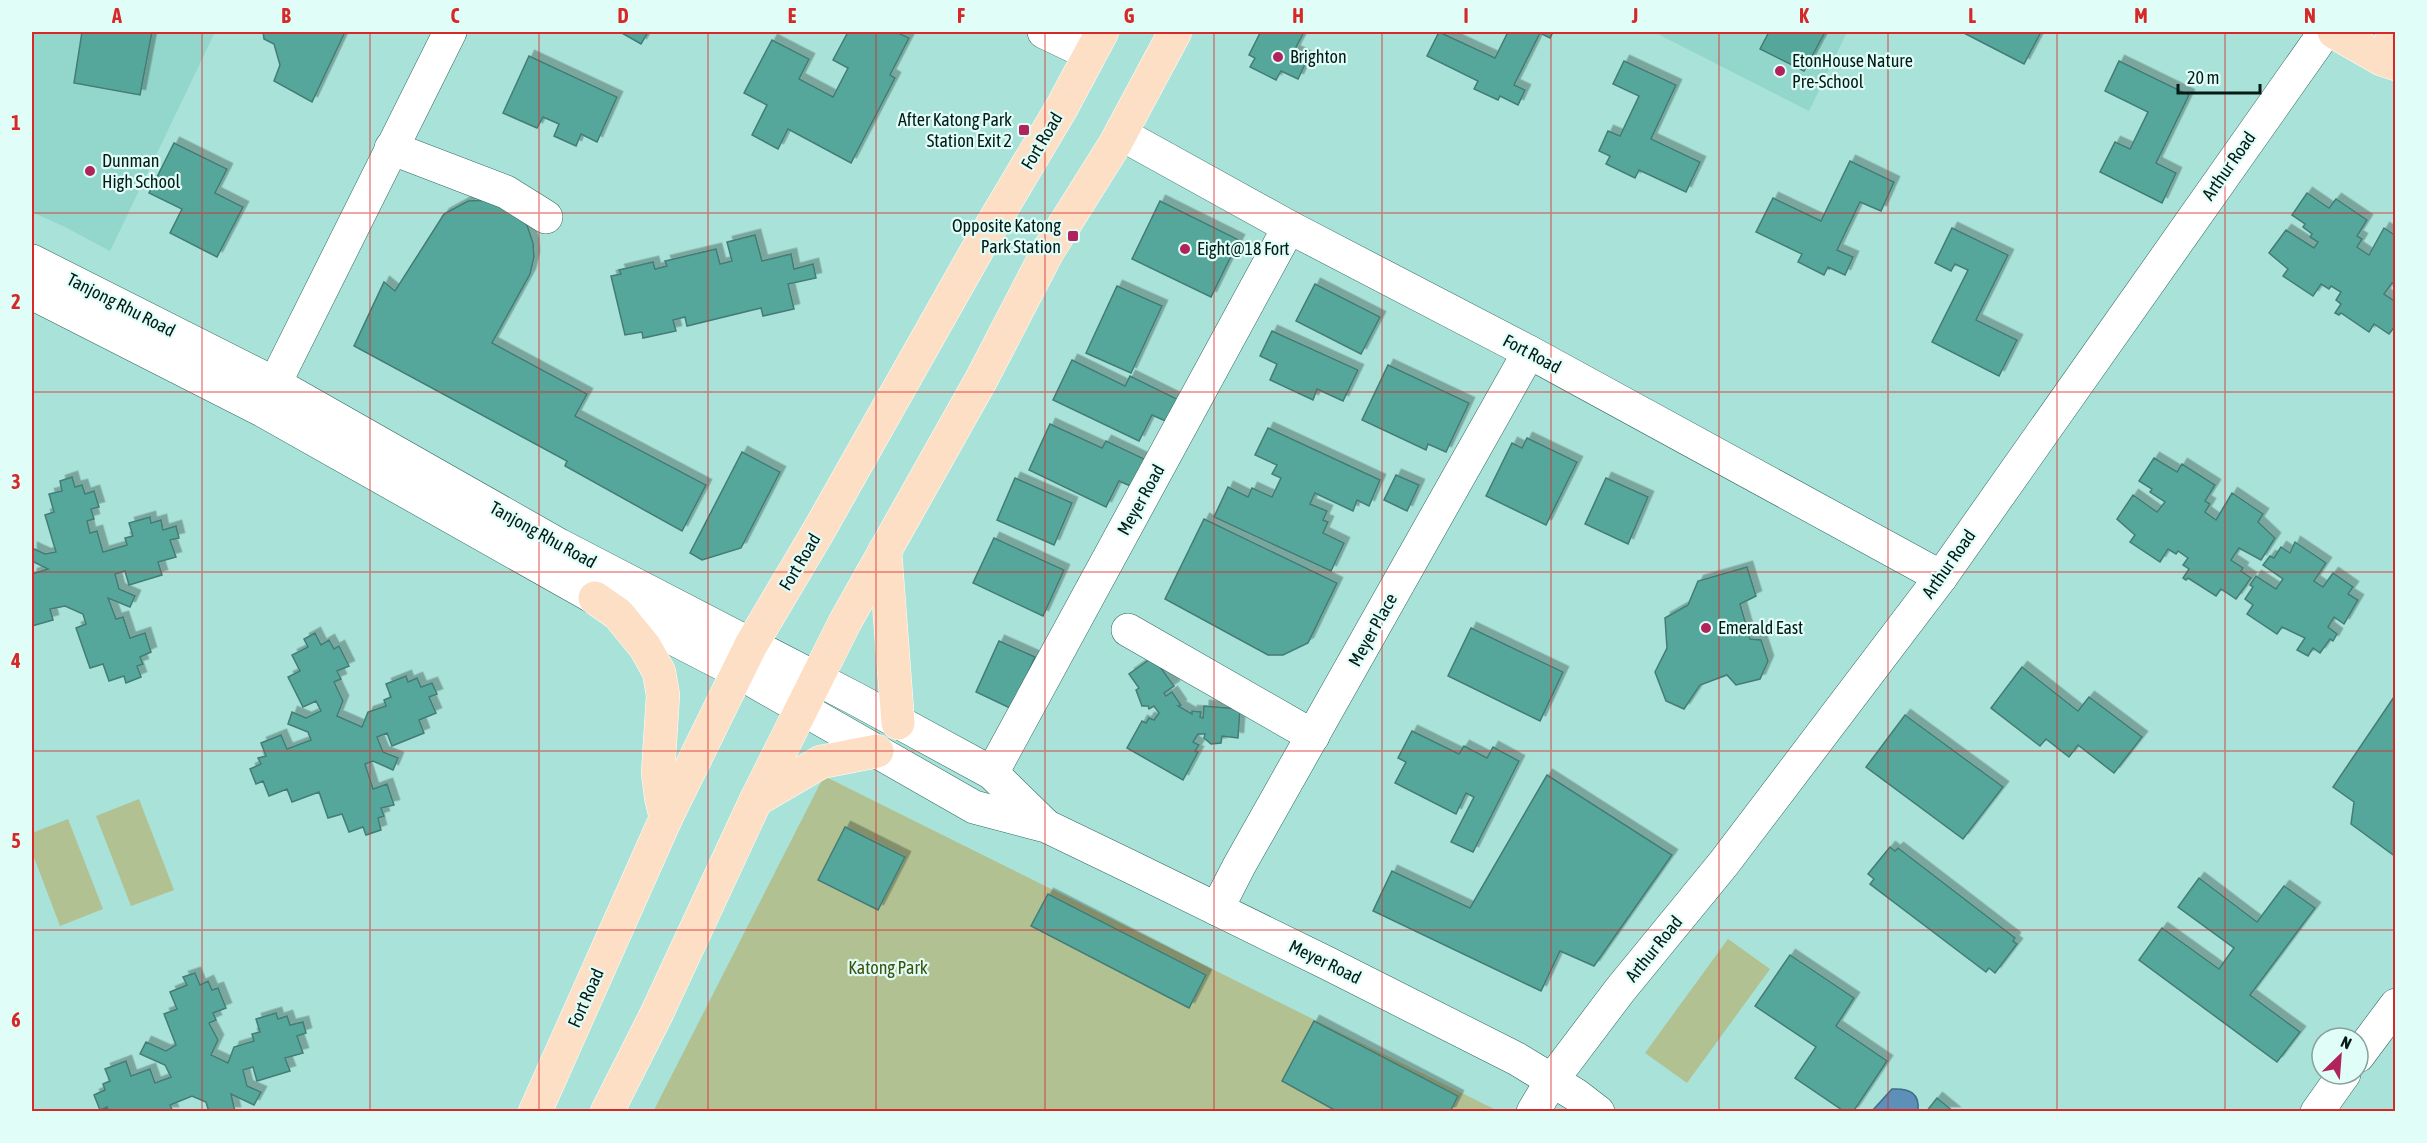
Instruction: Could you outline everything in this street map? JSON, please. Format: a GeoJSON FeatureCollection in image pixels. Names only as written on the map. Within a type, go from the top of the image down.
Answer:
{"type":"FeatureCollection","features":[{"type":"Feature","properties":{"kind":"main road"},"geometry":{"type":"LineString","coordinates":[[607,1112],[657,1013],[756,800],[816,678],[981,380],[1048,251],[1121,134],[1176,32]]}},
{"type":"Feature","properties":{"kind":"main road"},"geometry":{"type":"LineString","coordinates":[[2334,32],[2381,59],[2396,64]]}},
{"type":"Feature","properties":{"kind":"main road","name":"Fort Road"},"geometry":{"type":"LineString","coordinates":[[535,1112],[666,818],[744,658],[980,245],[1062,107],[1096,43]]}},
{"type":"Feature","properties":{"kind":"main road"},"geometry":{"type":"LineString","coordinates":[[885,550],[898,723]]}},
{"type":"Feature","properties":{"kind":"main road"},"geometry":{"type":"LineString","coordinates":[[595,598],[618,614],[645,647],[658,672],[663,695],[658,773],[666,818]]}},
{"type":"Feature","properties":{"kind":"main road"},"geometry":{"type":"LineString","coordinates":[[756,800],[821,762],[877,751]]}},
{"type":"Feature","properties":{"kind":"street"},"geometry":{"type":"LineString","coordinates":[[268,397],[450,32]]}},
{"type":"Feature","properties":{"kind":"street"},"geometry":{"type":"LineString","coordinates":[[1044,32],[1096,43]]}},
{"type":"Feature","properties":{"kind":"street","name":"Arthur Road"},"geometry":{"type":"LineString","coordinates":[[1533,1112],[1552,1080],[1620,990],[1724,863],[1941,577],[2325,32]]}},
{"type":"Feature","properties":{"kind":"street","name":"Fort Road"},"geometry":{"type":"LineString","coordinates":[[1121,134],[1289,227],[1529,352],[1941,577]]}},
{"type":"Feature","properties":{"kind":"street"},"geometry":{"type":"LineString","coordinates":[[391,148],[506,192],[546,217]]}},
{"type":"Feature","properties":{"kind":"street","name":"Meyer Road"},"geometry":{"type":"LineString","coordinates":[[992,773],[1289,227]]}},
{"type":"Feature","properties":{"kind":"street","name":"Tanjong Rhu Road"},"geometry":{"type":"LineString","coordinates":[[32,261],[268,397],[595,598],[744,658],[816,678]]}},
{"type":"Feature","properties":{"kind":"street","name":"Tanjong Rhu Road"},"geometry":{"type":"LineString","coordinates":[[32,292],[268,397],[559,544],[744,658],[801,708]]}},
{"type":"Feature","properties":{"kind":"street","name":"Meyer Place"},"geometry":{"type":"LineString","coordinates":[[1217,909],[1529,352]]}},
{"type":"Feature","properties":{"kind":"street"},"geometry":{"type":"LineString","coordinates":[[1128,630],[1313,736]]}},
{"type":"Feature","properties":{"kind":"street","name":"Meyer Road"},"geometry":{"type":"LineString","coordinates":[[816,678],[992,773],[1046,826]]}},
{"type":"Feature","properties":{"kind":"street","name":"Meyer Road"},"geometry":{"type":"LineString","coordinates":[[801,708],[974,807],[1046,826],[1517,1059],[1598,1112]]}},
{"type":"Feature","properties":{"kind":"street"},"geometry":{"type":"LineString","coordinates":[[2370,1040],[2396,1005]]}},
{"type":"Feature","properties":{"kind":"street"},"geometry":{"type":"LineString","coordinates":[[2317,1112],[2335,1086]]}},
{"type":"Feature","properties":{"kind":"shaded area","name":"Dunman High School"},"geometry":{"type":"Polygon","coordinates":[[[32,32],[215,32],[110,251],[32,212],[32,32]]]}},
{"type":"Feature","properties":{"kind":"shaded area","name":"EtonHouse Nature Pre-School"},"geometry":{"type":"Polygon","coordinates":[[[1654,32],[1847,32],[1809,111],[1654,32]]]}},
{"type":"Feature","properties":{"kind":"green space","name":"Katong Park"},"geometry":{"type":"Polygon","coordinates":[[[824,776],[1498,1111],[653,1112],[824,776]]]}},
{"type":"Feature","properties":{"kind":"green space"},"geometry":{"type":"Polygon","coordinates":[[[139,799],[174,890],[131,906],[96,816],[139,799]]]}},
{"type":"Feature","properties":{"kind":"green space"},"geometry":{"type":"Polygon","coordinates":[[[68,819],[103,909],[60,926],[32,852],[32,833],[68,819]]]}},
{"type":"Feature","properties":{"kind":"green space"},"geometry":{"type":"Polygon","coordinates":[[[1728,939],[1770,969],[1687,1083],[1645,1053],[1728,939]]]}},
{"type":"Feature","properties":{"kind":"water"},"geometry":{"type":"Polygon","coordinates":[[[1892,1089],[1904,1089],[1912,1093],[1917,1100],[1918,1111],[1872,1111],[1892,1089]]]}},
{"type":"Feature","properties":{"kind":"building"},"geometry":{"type":"Polygon","coordinates":[[[82,32],[152,32],[140,95],[74,83],[82,32]]]}},
{"type":"Feature","properties":{"kind":"building"},"geometry":{"type":"Polygon","coordinates":[[[263,32],[345,32],[312,102],[274,81],[280,65],[274,44],[264,39],[263,32]]]}},
{"type":"Feature","properties":{"kind":"building"},"geometry":{"type":"Polygon","coordinates":[[[620,32],[648,32],[641,44],[620,32]]]}},
{"type":"Feature","properties":{"kind":"building"},"geometry":{"type":"Polygon","coordinates":[[[848,32],[896,32],[909,38],[890,75],[895,78],[851,163],[788,129],[778,149],[752,135],[767,105],[744,93],[772,40],[809,59],[799,79],[833,97],[848,68],[833,60],[848,32]]]}},
{"type":"Feature","properties":{"kind":"building","name":"Brighton"},"geometry":{"type":"Polygon","coordinates":[[[1256,32],[1304,32],[1294,51],[1308,58],[1298,79],[1281,71],[1276,80],[1250,67],[1255,58],[1249,55],[1260,33],[1256,32]]]}},
{"type":"Feature","properties":{"kind":"building"},"geometry":{"type":"Polygon","coordinates":[[[1439,32],[1495,58],[1508,32],[1553,32],[1550,38],[1540,33],[1514,85],[1525,90],[1518,105],[1500,96],[1498,100],[1474,89],[1478,81],[1427,56],[1439,32]]]}},
{"type":"Feature","properties":{"kind":"building"},"geometry":{"type":"Polygon","coordinates":[[[1769,32],[1825,32],[1804,71],[1760,49],[1769,32]]]}},
{"type":"Feature","properties":{"kind":"building"},"geometry":{"type":"Polygon","coordinates":[[[1962,32],[2041,32],[2024,64],[1962,32]]]}},
{"type":"Feature","properties":{"kind":"building"},"geometry":{"type":"Polygon","coordinates":[[[529,56],[617,97],[597,142],[581,134],[576,146],[554,136],[559,124],[543,117],[537,128],[503,113],[529,56]]]}},
{"type":"Feature","properties":{"kind":"building"},"geometry":{"type":"Polygon","coordinates":[[[1624,61],[1676,85],[1651,139],[1700,162],[1686,192],[1639,170],[1635,178],[1606,164],[1610,156],[1599,151],[1608,131],[1620,136],[1639,96],[1613,84],[1624,61]]]}},
{"type":"Feature","properties":{"kind":"building"},"geometry":{"type":"Polygon","coordinates":[[[2119,61],[2189,95],[2156,163],[2176,173],[2162,203],[2100,172],[2115,142],[2130,149],[2148,112],[2105,91],[2119,61]]]}},
{"type":"Feature","properties":{"kind":"building"},"geometry":{"type":"Polygon","coordinates":[[[174,143],[227,169],[215,193],[243,207],[217,257],[170,233],[182,209],[149,193],[174,143]]]}},
{"type":"Feature","properties":{"kind":"building"},"geometry":{"type":"Polygon","coordinates":[[[1850,161],[1894,182],[1881,211],[1860,202],[1837,250],[1853,257],[1845,275],[1828,267],[1824,275],[1798,262],[1802,254],[1756,232],[1773,198],[1821,221],[1850,161]]]}},
{"type":"Feature","properties":{"kind":"building"},"geometry":{"type":"Polygon","coordinates":[[[2307,193],[2329,208],[2336,199],[2367,220],[2357,236],[2362,239],[2357,247],[2369,255],[2384,228],[2396,236],[2396,285],[2392,283],[2384,294],[2396,302],[2396,325],[2389,334],[2374,324],[2369,332],[2341,313],[2339,315],[2335,313],[2341,304],[2336,300],[2341,292],[2331,286],[2329,289],[2321,284],[2313,296],[2283,276],[2288,269],[2269,253],[2286,230],[2314,248],[2318,242],[2310,237],[2312,234],[2303,227],[2305,224],[2292,215],[2307,193]]]}},
{"type":"Feature","properties":{"kind":"building"},"geometry":{"type":"Polygon","coordinates":[[[491,200],[511,208],[527,225],[533,243],[534,257],[530,274],[492,343],[587,394],[575,416],[706,485],[682,531],[565,466],[567,461],[354,346],[384,282],[395,291],[444,214],[468,201],[491,200]]]}},
{"type":"Feature","properties":{"kind":"building","name":"Eight@18 Fort"},"geometry":{"type":"Polygon","coordinates":[[[1160,201],[1239,240],[1211,297],[1132,259],[1160,201]]]}},
{"type":"Feature","properties":{"kind":"building"},"geometry":{"type":"Polygon","coordinates":[[[1952,228],[2008,255],[1976,320],[2017,340],[1999,376],[1932,342],[1968,270],[1955,264],[1951,271],[1935,263],[1952,228]]]}},
{"type":"Feature","properties":{"kind":"building"},"geometry":{"type":"Polygon","coordinates":[[[755,235],[762,261],[791,254],[794,269],[813,264],[816,278],[788,284],[794,309],[763,316],[761,308],[687,326],[685,317],[673,320],[676,331],[643,338],[642,332],[625,335],[611,276],[621,274],[619,270],[653,262],[655,269],[667,266],[665,261],[716,249],[720,264],[732,261],[727,242],[755,235]]]}},
{"type":"Feature","properties":{"kind":"building"},"geometry":{"type":"Polygon","coordinates":[[[1315,284],[1380,317],[1361,354],[1296,321],[1315,284]]]}},
{"type":"Feature","properties":{"kind":"building"},"geometry":{"type":"Polygon","coordinates":[[[1117,286],[1162,306],[1131,373],[1086,353],[1117,286]]]}},
{"type":"Feature","properties":{"kind":"building"},"geometry":{"type":"Polygon","coordinates":[[[1272,331],[1358,370],[1343,401],[1317,389],[1313,400],[1270,380],[1277,364],[1260,356],[1272,331]]]}},
{"type":"Feature","properties":{"kind":"building"},"geometry":{"type":"Polygon","coordinates":[[[1072,360],[1125,386],[1130,376],[1181,401],[1170,423],[1152,415],[1139,441],[1053,400],[1072,360]]]}},
{"type":"Feature","properties":{"kind":"building"},"geometry":{"type":"Polygon","coordinates":[[[1388,365],[1469,403],[1446,452],[1428,444],[1426,450],[1362,420],[1388,365]]]}},
{"type":"Feature","properties":{"kind":"building"},"geometry":{"type":"Polygon","coordinates":[[[1050,424],[1102,448],[1106,441],[1155,464],[1142,491],[1119,481],[1106,507],[1029,470],[1050,424]]]}},
{"type":"Feature","properties":{"kind":"building"},"geometry":{"type":"Polygon","coordinates":[[[1268,428],[1380,480],[1369,506],[1357,500],[1353,511],[1315,493],[1310,504],[1327,511],[1323,520],[1328,522],[1323,533],[1344,543],[1331,571],[1214,517],[1228,487],[1248,497],[1252,488],[1272,497],[1281,478],[1272,474],[1277,465],[1255,455],[1268,428]]]}},
{"type":"Feature","properties":{"kind":"building"},"geometry":{"type":"Polygon","coordinates":[[[1527,438],[1577,462],[1546,525],[1486,496],[1512,443],[1522,448],[1527,438]]]}},
{"type":"Feature","properties":{"kind":"building"},"geometry":{"type":"Polygon","coordinates":[[[742,452],[780,472],[741,548],[702,560],[690,553],[742,452]]]}},
{"type":"Feature","properties":{"kind":"building"},"geometry":{"type":"Polygon","coordinates":[[[2154,458],[2177,472],[2182,464],[2215,485],[2205,501],[2210,504],[2205,512],[2216,520],[2232,493],[2263,514],[2258,522],[2275,538],[2261,560],[2239,548],[2231,560],[2243,568],[2241,571],[2251,578],[2236,599],[2221,589],[2216,596],[2188,578],[2186,580],[2183,578],[2189,569],[2183,565],[2188,558],[2178,551],[2176,554],[2168,549],[2160,562],[2130,542],[2135,535],[2117,519],[2133,495],[2157,512],[2165,502],[2150,492],[2152,489],[2139,481],[2154,458]]]}},
{"type":"Feature","properties":{"kind":"building"},"geometry":{"type":"Polygon","coordinates":[[[1396,475],[1419,485],[1407,511],[1384,500],[1396,475]]]}},
{"type":"Feature","properties":{"kind":"building"},"geometry":{"type":"Polygon","coordinates":[[[72,477],[75,487],[82,485],[85,494],[94,491],[99,507],[91,509],[94,519],[87,521],[90,533],[97,531],[103,552],[127,545],[125,538],[133,536],[129,523],[150,517],[151,523],[161,520],[163,530],[176,526],[179,538],[170,540],[176,557],[158,562],[162,575],[129,585],[125,571],[115,574],[119,589],[135,596],[130,607],[108,598],[116,619],[123,617],[130,638],[145,633],[151,652],[140,657],[143,664],[137,666],[141,677],[126,683],[124,676],[109,681],[103,664],[90,668],[76,628],[86,624],[83,614],[65,606],[50,609],[53,620],[32,626],[32,574],[48,569],[32,561],[32,548],[45,554],[56,552],[45,515],[54,512],[49,494],[62,491],[60,481],[72,477]]]}},
{"type":"Feature","properties":{"kind":"building"},"geometry":{"type":"Polygon","coordinates":[[[1015,478],[1072,503],[1054,545],[997,520],[1015,478]]]}},
{"type":"Feature","properties":{"kind":"building"},"geometry":{"type":"Polygon","coordinates":[[[1606,478],[1648,497],[1628,544],[1585,524],[1606,478]]]}},
{"type":"Feature","properties":{"kind":"building"},"geometry":{"type":"Polygon","coordinates":[[[1204,519],[1337,583],[1308,643],[1283,655],[1268,655],[1165,599],[1204,519]]]}},
{"type":"Feature","properties":{"kind":"building"},"geometry":{"type":"Polygon","coordinates":[[[994,538],[1064,570],[1043,616],[973,583],[994,538]]]}},
{"type":"Feature","properties":{"kind":"building"},"geometry":{"type":"Polygon","coordinates":[[[2295,542],[2326,563],[2314,581],[2323,587],[2333,573],[2353,587],[2348,594],[2358,600],[2344,624],[2334,617],[2328,627],[2337,634],[2333,641],[2330,639],[2320,653],[2313,648],[2308,656],[2297,650],[2305,638],[2282,627],[2277,634],[2247,614],[2253,605],[2245,599],[2253,587],[2250,585],[2256,576],[2276,589],[2283,579],[2263,565],[2270,556],[2274,558],[2281,547],[2290,553],[2295,542]]]}},
{"type":"Feature","properties":{"kind":"building","name":"Emerald East"},"geometry":{"type":"Polygon","coordinates":[[[1747,567],[1756,596],[1740,604],[1750,639],[1761,640],[1768,661],[1760,679],[1736,685],[1727,675],[1700,685],[1684,709],[1666,701],[1655,672],[1667,648],[1665,618],[1688,605],[1698,581],[1747,567]]]}},
{"type":"Feature","properties":{"kind":"building"},"geometry":{"type":"Polygon","coordinates":[[[1471,628],[1563,672],[1540,721],[1448,676],[1471,628]]]}},
{"type":"Feature","properties":{"kind":"building"},"geometry":{"type":"Polygon","coordinates":[[[315,633],[321,645],[329,640],[334,649],[339,646],[349,666],[337,671],[341,679],[334,682],[343,701],[337,716],[362,727],[368,712],[386,706],[384,700],[391,697],[386,684],[406,676],[408,682],[417,678],[421,687],[432,683],[437,694],[429,697],[436,713],[419,720],[424,733],[392,746],[387,733],[377,737],[383,752],[398,758],[393,770],[373,761],[365,764],[373,789],[387,784],[394,805],[381,808],[384,816],[378,818],[381,830],[366,835],[363,827],[349,832],[342,814],[328,818],[319,792],[292,802],[287,789],[269,796],[263,781],[256,784],[250,769],[261,764],[258,758],[266,756],[261,743],[281,735],[287,749],[311,740],[308,732],[288,724],[292,712],[306,718],[321,711],[316,701],[303,707],[288,677],[300,671],[292,655],[308,647],[304,639],[315,633]]]}},
{"type":"Feature","properties":{"kind":"building"},"geometry":{"type":"Polygon","coordinates":[[[999,641],[1035,657],[1012,709],[976,692],[999,641]]]}},
{"type":"Feature","properties":{"kind":"building"},"geometry":{"type":"Polygon","coordinates":[[[1153,657],[1174,686],[1164,693],[1166,696],[1172,692],[1181,705],[1178,706],[1192,714],[1192,711],[1201,712],[1200,717],[1203,718],[1204,706],[1240,709],[1238,738],[1222,736],[1221,743],[1211,744],[1204,738],[1205,734],[1198,734],[1193,742],[1199,745],[1195,751],[1198,752],[1183,780],[1127,748],[1142,721],[1146,723],[1149,718],[1154,720],[1159,713],[1154,706],[1149,709],[1148,706],[1142,706],[1136,690],[1139,688],[1129,674],[1153,657]]]}},
{"type":"Feature","properties":{"kind":"building"},"geometry":{"type":"Polygon","coordinates":[[[2022,667],[2078,711],[2089,697],[2142,737],[2114,773],[2078,745],[2069,757],[2046,739],[2040,746],[1991,708],[2022,667]]]}},
{"type":"Feature","properties":{"kind":"building"},"geometry":{"type":"Polygon","coordinates":[[[2396,694],[2396,857],[2351,824],[2354,802],[2333,787],[2396,694]]]}},
{"type":"Feature","properties":{"kind":"building"},"geometry":{"type":"Polygon","coordinates":[[[1905,715],[2003,787],[1963,839],[1866,767],[1905,715]]]}},
{"type":"Feature","properties":{"kind":"building"},"geometry":{"type":"Polygon","coordinates":[[[1412,731],[1459,754],[1464,746],[1487,758],[1493,747],[1519,761],[1473,852],[1451,842],[1474,797],[1466,793],[1456,814],[1395,783],[1406,762],[1398,758],[1412,731]]]}},
{"type":"Feature","properties":{"kind":"building"},"geometry":{"type":"Polygon","coordinates":[[[1547,775],[1672,855],[1594,966],[1560,951],[1541,991],[1373,911],[1392,871],[1470,908],[1547,775]]]}},
{"type":"Feature","properties":{"kind":"building"},"geometry":{"type":"Polygon","coordinates":[[[845,827],[905,857],[878,910],[818,880],[845,827]]]}},
{"type":"Feature","properties":{"kind":"building"},"geometry":{"type":"Polygon","coordinates":[[[1890,847],[1895,851],[1898,848],[2015,938],[2013,941],[2017,944],[1995,973],[1989,968],[1986,972],[1870,884],[1874,879],[1868,874],[1890,847]]]}},
{"type":"Feature","properties":{"kind":"building"},"geometry":{"type":"Polygon","coordinates":[[[2199,878],[2257,922],[2284,886],[2315,908],[2250,995],[2300,1032],[2277,1062],[2139,960],[2162,928],[2219,969],[2234,948],[2178,907],[2199,878]]]}},
{"type":"Feature","properties":{"kind":"building"},"geometry":{"type":"Polygon","coordinates":[[[1048,894],[1206,975],[1189,1008],[1031,926],[1048,894]]]}},
{"type":"Feature","properties":{"kind":"building"},"geometry":{"type":"Polygon","coordinates":[[[1790,955],[1854,998],[1836,1026],[1887,1061],[1853,1112],[1845,1112],[1795,1078],[1816,1047],[1755,1006],[1790,955]]]}},
{"type":"Feature","properties":{"kind":"building"},"geometry":{"type":"Polygon","coordinates":[[[195,973],[200,985],[208,981],[212,990],[218,988],[226,1008],[213,1013],[216,1020],[209,1023],[218,1040],[211,1055],[228,1063],[234,1047],[254,1041],[252,1034],[260,1032],[256,1019],[276,1013],[278,1019],[287,1016],[290,1025],[303,1022],[306,1033],[297,1036],[303,1053],[285,1058],[290,1071],[257,1081],[253,1067],[243,1070],[247,1086],[261,1092],[254,1105],[231,1094],[235,1112],[209,1112],[206,1102],[192,1096],[170,1105],[173,1112],[109,1112],[107,1107],[100,1110],[94,1095],[105,1090],[103,1084],[110,1081],[105,1069],[126,1061],[131,1076],[150,1069],[155,1083],[171,1077],[165,1065],[140,1054],[146,1042],[166,1051],[176,1045],[164,1014],[177,1009],[170,992],[187,985],[183,977],[195,973]]]}},
{"type":"Feature","properties":{"kind":"building"},"geometry":{"type":"Polygon","coordinates":[[[1314,1021],[1458,1096],[1450,1112],[1338,1112],[1282,1081],[1314,1021]]]}},
{"type":"Feature","properties":{"kind":"building"},"geometry":{"type":"Polygon","coordinates":[[[1937,1098],[1954,1112],[1926,1112],[1937,1098]]]}},
{"type":"Feature","properties":{"kind":"place","name":"Brighton"},"geometry":{"type":"Point","coordinates":[1278,57]}},
{"type":"Feature","properties":{"kind":"place","name":"EtonHouse Nature Pre-School"},"geometry":{"type":"Point","coordinates":[1780,71]}},
{"type":"Feature","properties":{"kind":"place","name":"After Katong Park Station Exit 2"},"geometry":{"type":"Point","coordinates":[1024,130]}},
{"type":"Feature","properties":{"kind":"place","name":"Dunman High School"},"geometry":{"type":"Point","coordinates":[90,171]}},
{"type":"Feature","properties":{"kind":"place","name":"Opposite Katong Park Station"},"geometry":{"type":"Point","coordinates":[1073,236]}},
{"type":"Feature","properties":{"kind":"place","name":"Eight@18 Fort"},"geometry":{"type":"Point","coordinates":[1185,249]}},
{"type":"Feature","properties":{"kind":"place","name":"Emerald East"},"geometry":{"type":"Point","coordinates":[1706,628]}}]}
